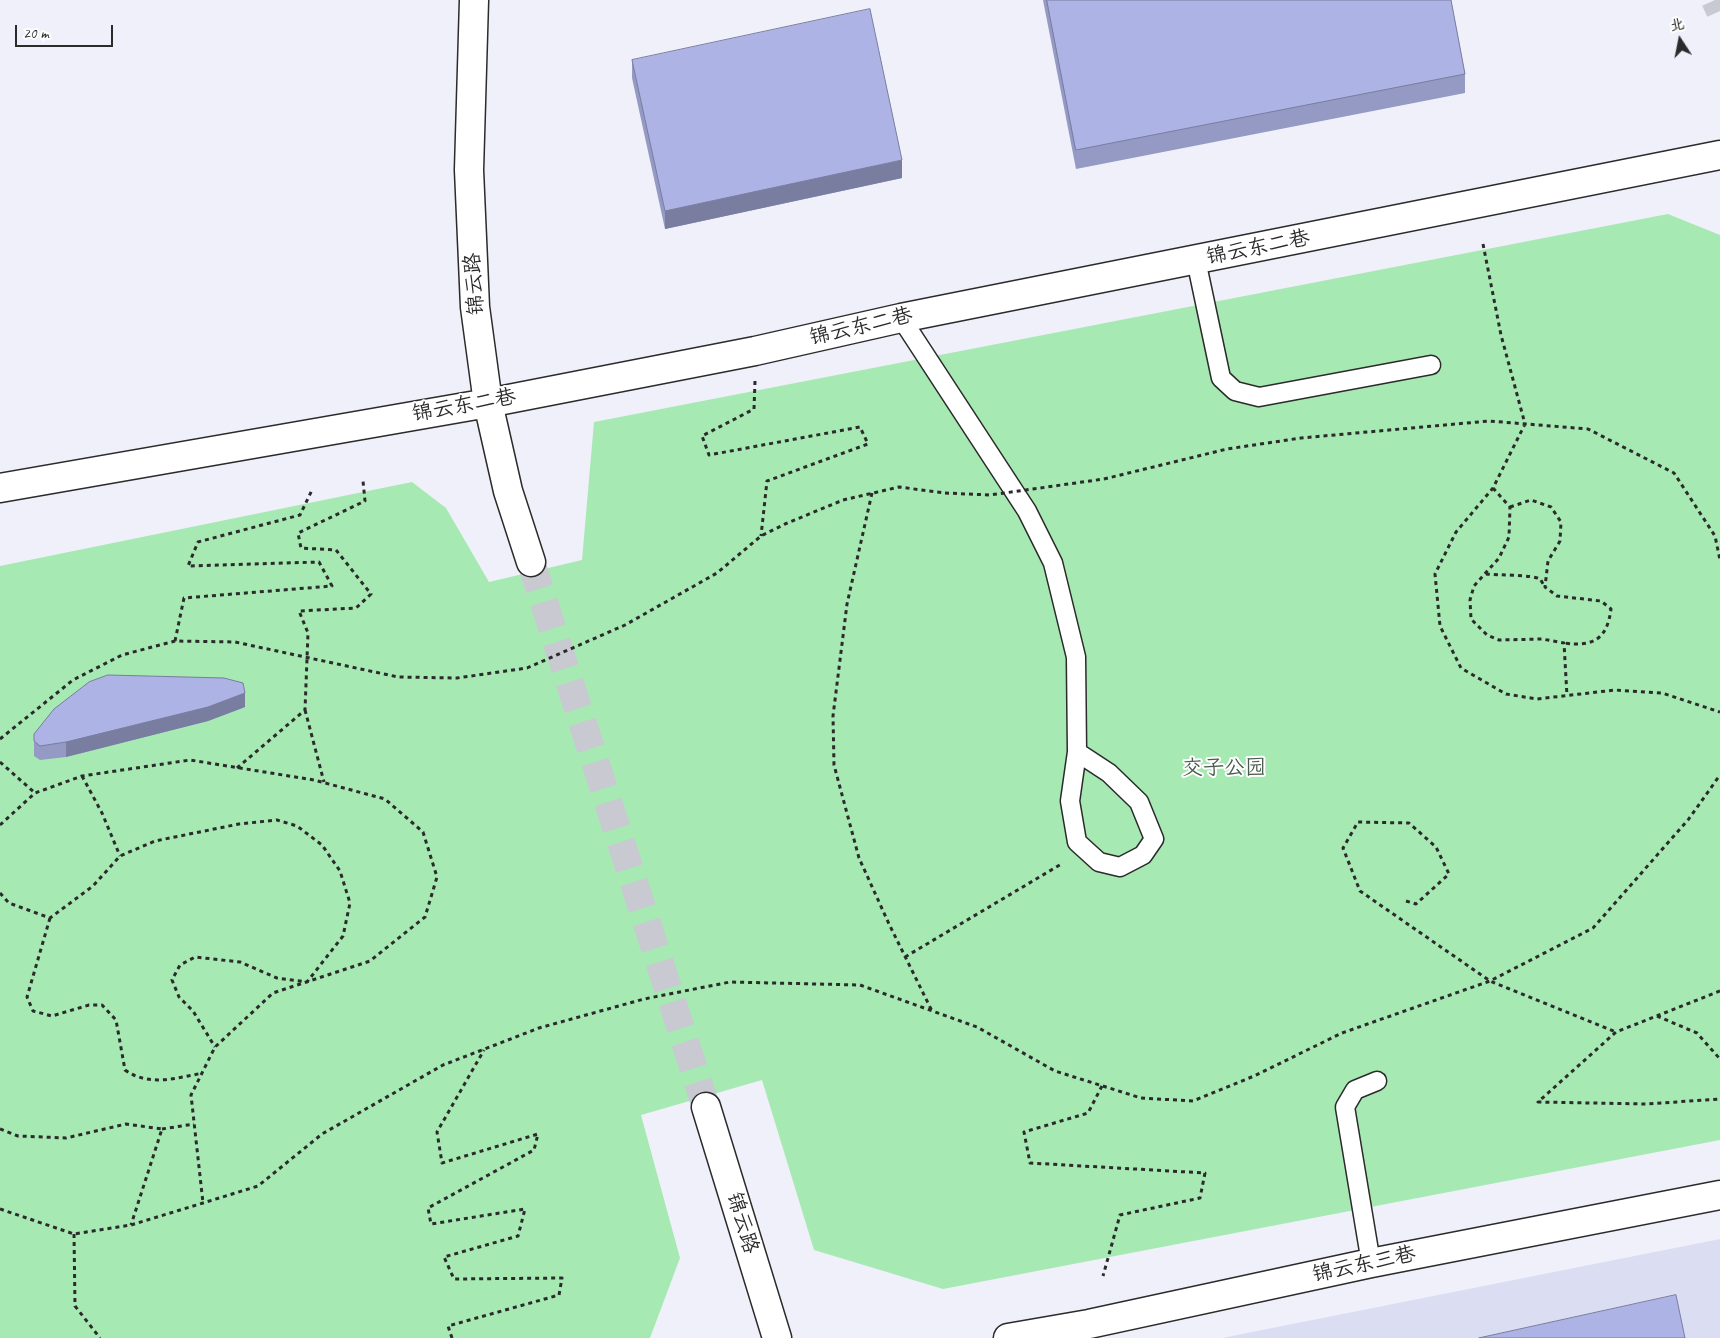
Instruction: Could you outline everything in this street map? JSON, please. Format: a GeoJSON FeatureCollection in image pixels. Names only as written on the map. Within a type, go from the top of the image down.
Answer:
{"type":"FeatureCollection","features":[{"type":"Feature","properties":{"kind":"street","name":"锦云路"},"geometry":{"type":"LineString","coordinates":[[474,0],[469,170],[475,307],[488,403],[508,491],[531,562]]}},
{"type":"Feature","properties":{"kind":"street","name":"锦云东二巷"},"geometry":{"type":"LineString","coordinates":[[0,488],[488,403],[755,351],[901,318],[1720,155]]}},
{"type":"Feature","properties":{"kind":"street","name":"锦云路"},"geometry":{"type":"LineString","coordinates":[[706,1107],[777,1338]]}},
{"type":"Feature","properties":{"kind":"street","name":"锦云东三巷"},"geometry":{"type":"LineString","coordinates":[[1008,1338],[1099,1322],[1371,1263],[1720,1195]]}},
{"type":"Feature","properties":{"kind":"lane"},"geometry":{"type":"LineString","coordinates":[[1196,260],[1221,378],[1235,391],[1258,397],[1431,365]]}},
{"type":"Feature","properties":{"kind":"lane"},"geometry":{"type":"LineString","coordinates":[[901,318],[968,417],[1027,511],[1053,563],[1076,657],[1077,752],[1070,801],[1077,842],[1099,862],[1120,867],[1142,855],[1154,838],[1139,802],[1109,773],[1077,752]]}},
{"type":"Feature","properties":{"kind":"lane"},"geometry":{"type":"LineString","coordinates":[[1371,1263],[1345,1107],[1355,1090],[1376,1080]]}},
{"type":"Feature","properties":{"kind":"path"},"geometry":{"type":"LineString","coordinates":[[1483,244],[1501,335],[1524,424],[1493,488],[1456,532],[1435,574],[1440,626],[1461,668],[1506,694],[1537,699],[1615,690],[1662,693],[1720,712]]}},
{"type":"Feature","properties":{"kind":"path"},"geometry":{"type":"LineString","coordinates":[[755,381],[754,409],[702,436],[709,455],[860,427],[868,444],[767,481],[761,536]]}},
{"type":"Feature","properties":{"kind":"path"},"geometry":{"type":"LineString","coordinates":[[0,739],[73,680],[122,655],[175,641],[235,642],[398,677],[457,678],[527,668],[634,620],[717,573],[761,536],[844,500],[898,487],[945,493],[990,495],[1104,480],[1227,449],[1301,438],[1489,421],[1588,429],[1674,473],[1715,536],[1720,560]]}},
{"type":"Feature","properties":{"kind":"path"},"geometry":{"type":"LineString","coordinates":[[324,782],[305,710],[308,633],[299,611],[356,608],[371,594],[336,550],[301,548],[298,533],[366,501],[362,481]]}},
{"type":"Feature","properties":{"kind":"path"},"geometry":{"type":"LineString","coordinates":[[1485,574],[1530,576],[1540,580],[1545,587],[1557,596],[1602,601],[1611,609],[1609,626],[1596,640],[1579,645],[1542,639],[1499,640],[1487,635],[1471,619],[1470,600],[1474,586],[1499,558],[1509,537],[1510,507],[1493,488]]}},
{"type":"Feature","properties":{"kind":"path"},"geometry":{"type":"LineString","coordinates":[[175,641],[184,598],[332,586],[320,562],[188,566],[198,542],[300,514],[312,490]]}},
{"type":"Feature","properties":{"kind":"path"},"geometry":{"type":"LineString","coordinates":[[872,493],[847,604],[833,716],[834,764],[859,858],[932,1011]]}},
{"type":"Feature","properties":{"kind":"path"},"geometry":{"type":"LineString","coordinates":[[1510,507],[1531,500],[1551,507],[1561,522],[1560,541],[1548,561],[1545,587]]}},
{"type":"Feature","properties":{"kind":"path"},"geometry":{"type":"LineString","coordinates":[[1564,643],[1567,696]]}},
{"type":"Feature","properties":{"kind":"path"},"geometry":{"type":"LineString","coordinates":[[237,768],[305,710]]}},
{"type":"Feature","properties":{"kind":"path"},"geometry":{"type":"LineString","coordinates":[[0,825],[35,792],[82,776],[190,760],[324,782],[385,799],[423,832],[437,877],[425,917],[370,961],[273,993],[215,1047],[191,1096],[203,1203]]}},
{"type":"Feature","properties":{"kind":"path"},"geometry":{"type":"LineString","coordinates":[[0,762],[35,792]]}},
{"type":"Feature","properties":{"kind":"path"},"geometry":{"type":"LineString","coordinates":[[0,1210],[74,1234],[130,1225],[258,1186],[322,1134],[443,1065],[539,1028],[644,999],[730,982],[860,986],[977,1027],[1055,1071],[1141,1098],[1193,1101],[1254,1076],[1342,1033],[1490,981],[1593,928],[1688,820],[1720,775]]}},
{"type":"Feature","properties":{"kind":"path"},"geometry":{"type":"LineString","coordinates":[[82,776],[102,813],[120,856]]}},
{"type":"Feature","properties":{"kind":"path"},"geometry":{"type":"LineString","coordinates":[[203,1073],[164,1081],[136,1077],[125,1070],[116,1020],[102,1005],[89,1004],[52,1016],[32,1011],[27,997],[50,918],[93,886],[120,856],[155,841],[238,824],[277,820],[298,826],[322,845],[340,871],[350,904],[343,936],[307,982]]}},
{"type":"Feature","properties":{"kind":"path"},"geometry":{"type":"LineString","coordinates":[[1406,901],[1416,904],[1449,874],[1436,847],[1409,823],[1358,822],[1343,848],[1360,891],[1490,981],[1616,1032]]}},
{"type":"Feature","properties":{"kind":"path"},"geometry":{"type":"LineString","coordinates":[[905,957],[1085,850]]}},
{"type":"Feature","properties":{"kind":"path"},"geometry":{"type":"LineString","coordinates":[[0,893],[9,903],[50,918]]}},
{"type":"Feature","properties":{"kind":"path"},"geometry":{"type":"LineString","coordinates":[[215,1047],[194,1011],[179,997],[172,980],[180,965],[196,957],[222,959],[240,962],[277,978],[307,982]]}},
{"type":"Feature","properties":{"kind":"path"},"geometry":{"type":"LineString","coordinates":[[1720,991],[1616,1032],[1538,1102],[1646,1104],[1720,1099]]}},
{"type":"Feature","properties":{"kind":"path"},"geometry":{"type":"LineString","coordinates":[[1657,1016],[1697,1033],[1720,1059]]}},
{"type":"Feature","properties":{"kind":"path"},"geometry":{"type":"LineString","coordinates":[[452,1338],[448,1326],[559,1295],[562,1278],[454,1279],[444,1257],[518,1236],[525,1210],[431,1224],[428,1208],[534,1150],[538,1134],[442,1163],[437,1132],[484,1049]]}},
{"type":"Feature","properties":{"kind":"path"},"geometry":{"type":"LineString","coordinates":[[1102,1086],[1088,1113],[1024,1132],[1030,1163],[1205,1173],[1200,1198],[1120,1215],[1103,1276]]}},
{"type":"Feature","properties":{"kind":"path"},"geometry":{"type":"LineString","coordinates":[[0,1129],[18,1136],[66,1138],[126,1124],[162,1129],[194,1124]]}},
{"type":"Feature","properties":{"kind":"path"},"geometry":{"type":"LineString","coordinates":[[130,1225],[162,1129]]}},
{"type":"Feature","properties":{"kind":"path"},"geometry":{"type":"LineString","coordinates":[[74,1234],[75,1306],[100,1338]]}},
{"type":"Feature","properties":{"kind":"shaded area"},"geometry":{"type":"Polygon","coordinates":[[[1720,1239],[1720,1338],[1222,1338],[1720,1239]]]}},
{"type":"Feature","properties":{"kind":"green space","name":"交子公园"},"geometry":{"type":"Polygon","coordinates":[[[1668,214],[1720,235],[1720,1140],[943,1289],[814,1250],[762,1080],[641,1115],[680,1258],[650,1338],[0,1338],[0,566],[412,482],[446,508],[489,582],[582,560],[594,422],[1668,214]]]}},
{"type":"Feature","properties":{"kind":"building"},"geometry":{"type":"Polygon","coordinates":[[[1047,0],[1451,0],[1465,74],[1076,150],[1047,0]]]}},
{"type":"Feature","properties":{"kind":"building"},"geometry":{"type":"Polygon","coordinates":[[[870,9],[902,160],[665,211],[632,60],[870,9]]]}},
{"type":"Feature","properties":{"kind":"building"},"geometry":{"type":"Polygon","coordinates":[[[108,675],[224,678],[243,683],[245,693],[208,707],[66,742],[40,746],[34,741],[34,734],[54,709],[89,682],[108,675]]]}},
{"type":"Feature","properties":{"kind":"building"},"geometry":{"type":"Polygon","coordinates":[[[1676,1295],[1685,1338],[1479,1338],[1676,1295]]]}},
{"type":"Feature","properties":{"kind":"tunnel"},"geometry":{"type":"LineString","coordinates":[[1715,0],[1720,11]]}},
{"type":"Feature","properties":{"kind":"tunnel"},"geometry":{"type":"LineString","coordinates":[[531,562],[706,1107]]}}]}
